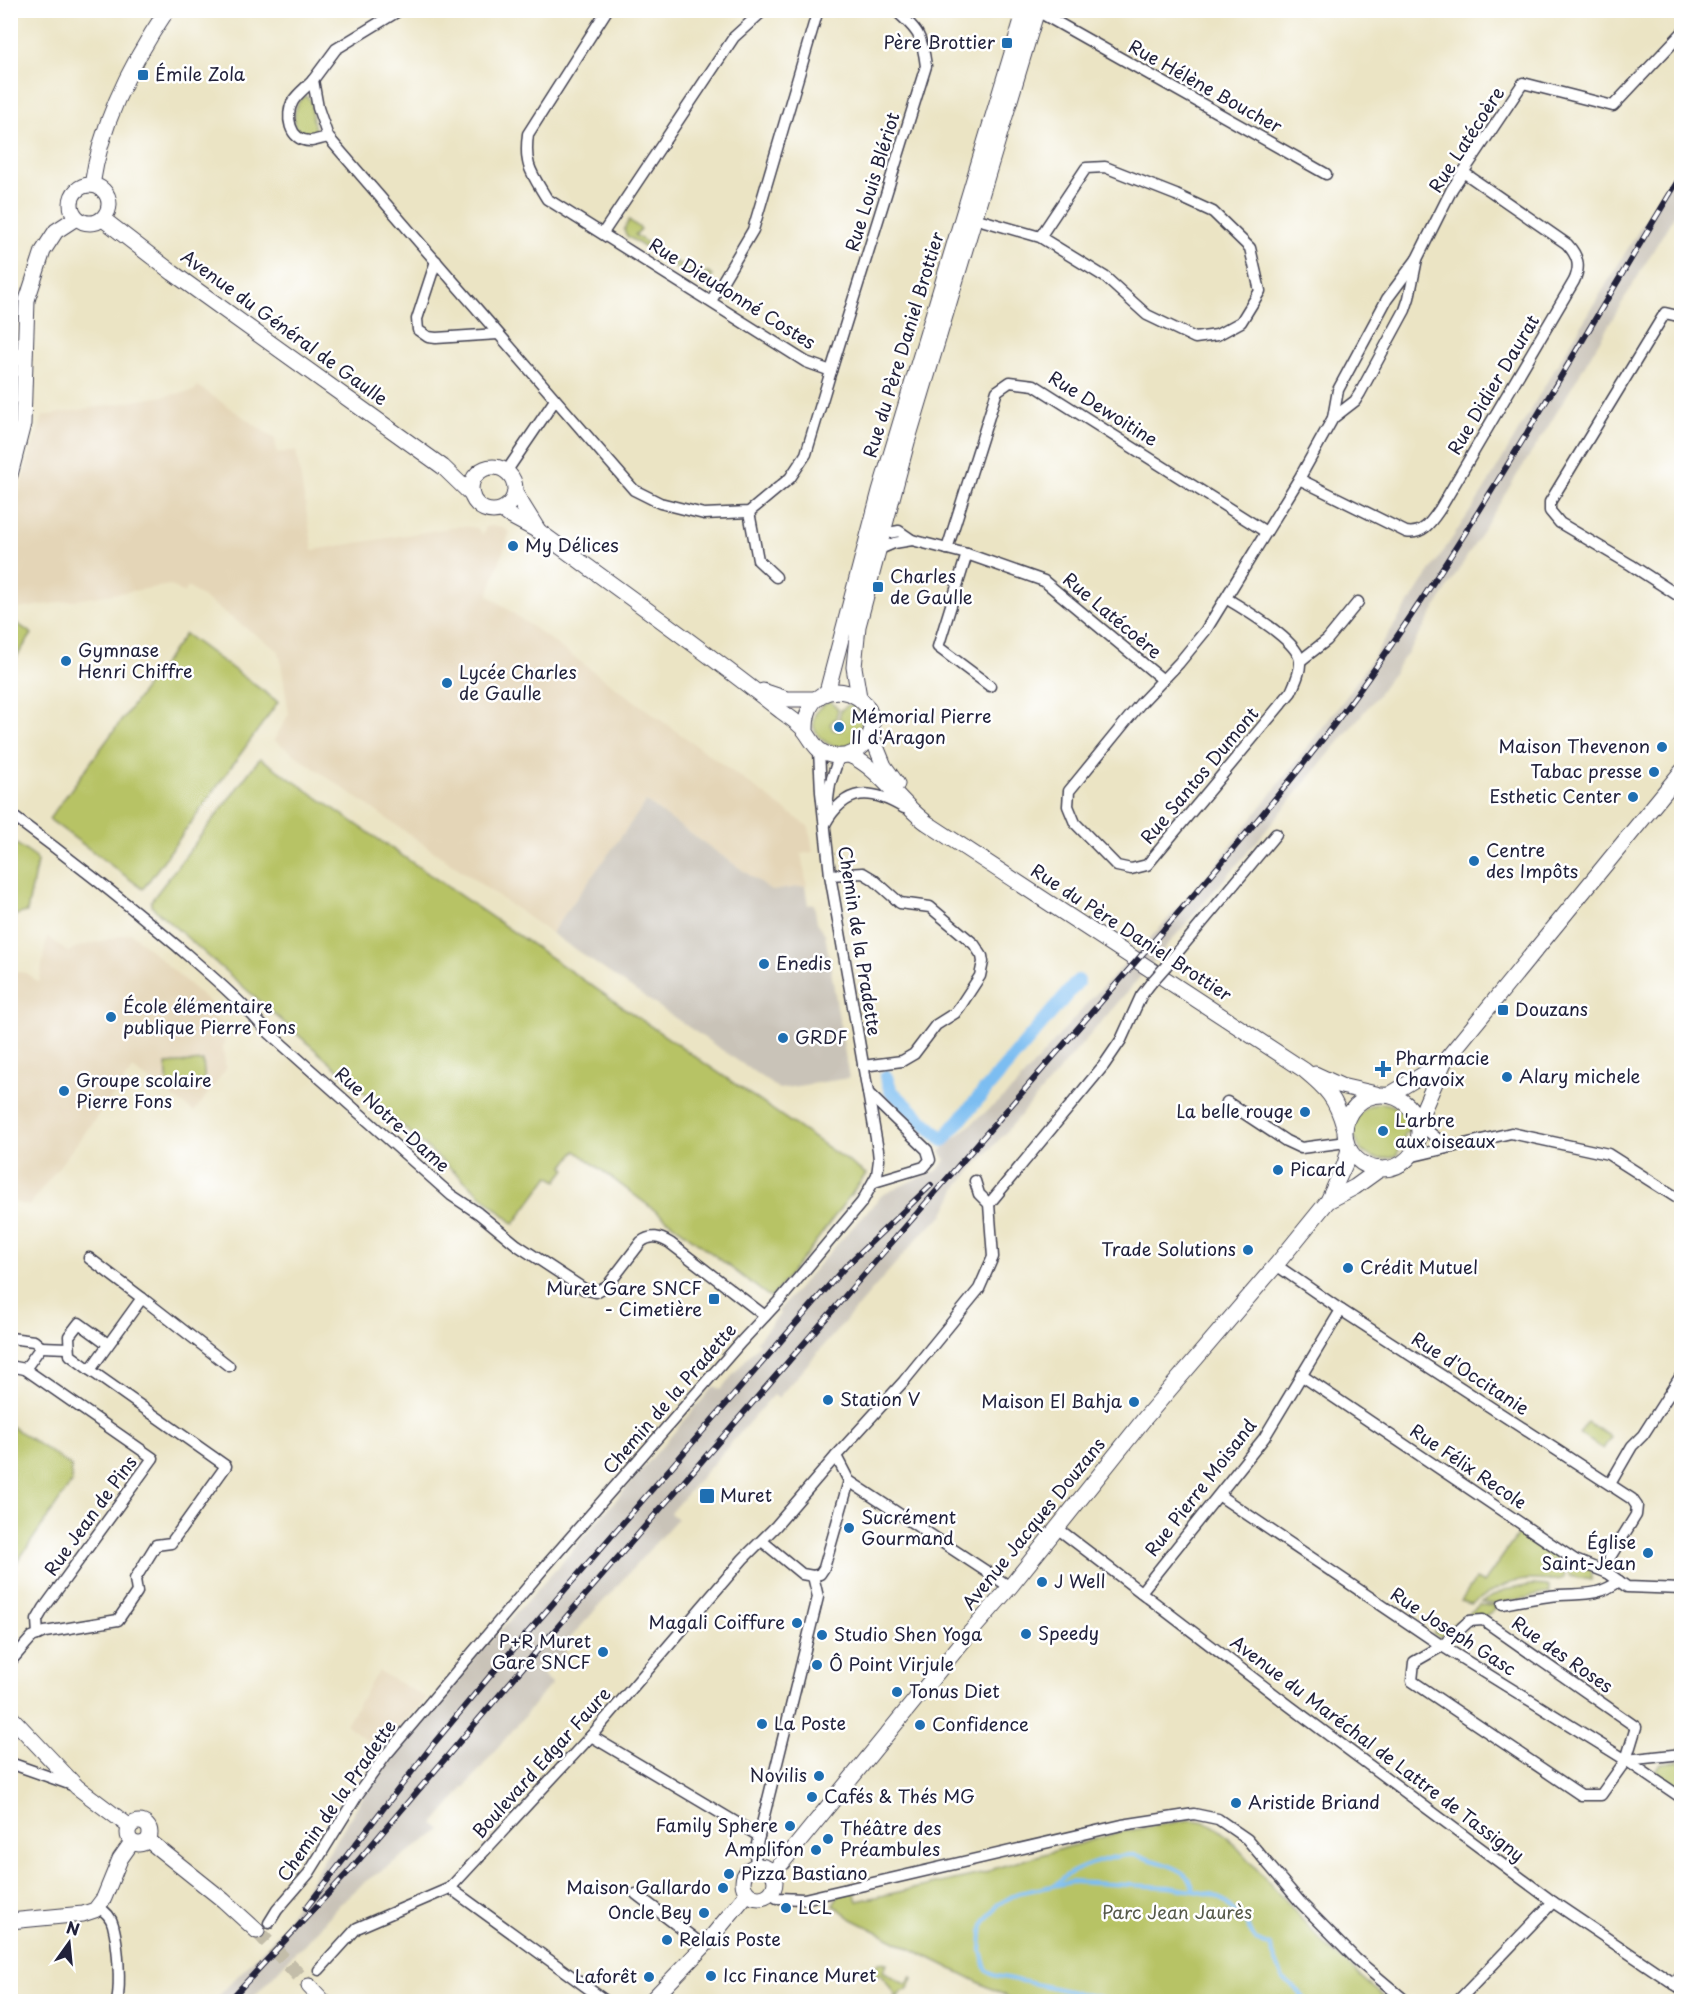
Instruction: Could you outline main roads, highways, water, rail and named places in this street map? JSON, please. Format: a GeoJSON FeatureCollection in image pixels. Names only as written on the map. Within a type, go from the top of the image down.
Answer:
{"type":"FeatureCollection","features":[{"type":"Feature","properties":{"kind":"main road"},"geometry":{"type":"LineString","coordinates":[[92,185],[96,161],[109,119],[148,39],[167,10]]}},
{"type":"Feature","properties":{"kind":"main road","name":"Rue du Père Daniel Brottier"},"geometry":{"type":"LineString","coordinates":[[859,697],[854,667],[858,626],[906,442],[974,218],[1033,11]]}},
{"type":"Feature","properties":{"kind":"main road","name":"Rue du Père Daniel Brottier"},"geometry":{"type":"LineString","coordinates":[[821,696],[863,551],[1033,11]]}},
{"type":"Feature","properties":{"kind":"main road"},"geometry":{"type":"LineString","coordinates":[[92,185],[107,195],[109,208],[103,219],[93,224],[76,218],[71,208],[73,196],[81,187],[92,185]]}},
{"type":"Feature","properties":{"kind":"main road"},"geometry":{"type":"LineString","coordinates":[[11,474],[23,424],[27,300],[43,251],[56,231],[76,218]]}},
{"type":"Feature","properties":{"kind":"main road","name":"Avenue du Général de Gaulle"},"geometry":{"type":"LineString","coordinates":[[103,219],[173,273],[443,467],[472,495]]}},
{"type":"Feature","properties":{"kind":"main road","name":"Avenue du Général de Gaulle"},"geometry":{"type":"LineString","coordinates":[[443,467],[464,473],[479,472]]}},
{"type":"Feature","properties":{"kind":"main road"},"geometry":{"type":"LineString","coordinates":[[540,532],[515,493],[511,477],[506,472],[496,468],[479,472],[471,484],[472,495],[480,507],[486,510],[502,510],[540,532],[740,678],[806,731],[819,750],[829,755],[844,756],[858,751],[871,734],[871,714],[866,704],[859,697],[843,690],[797,700],[774,696],[740,678]]}},
{"type":"Feature","properties":{"kind":"main road"},"geometry":{"type":"LineString","coordinates":[[502,510],[512,501],[515,493]]}},
{"type":"Feature","properties":{"kind":"main road"},"geometry":{"type":"LineString","coordinates":[[806,731],[808,712],[821,696]]}},
{"type":"Feature","properties":{"kind":"main road","name":"Rue du Père Daniel Brottier"},"geometry":{"type":"LineString","coordinates":[[871,734],[884,766],[895,783],[916,808],[938,828]]}},
{"type":"Feature","properties":{"kind":"main road","name":"Rue du Père Daniel Brottier"},"geometry":{"type":"LineString","coordinates":[[844,756],[860,760],[913,813],[1304,1070],[1332,1096],[1338,1106],[1346,1140]]}},
{"type":"Feature","properties":{"kind":"main road"},"geometry":{"type":"LineString","coordinates":[[1444,1062],[1383,1095],[1361,1100],[1355,1106],[1346,1120],[1346,1140],[1355,1158],[1364,1165],[1380,1169],[1396,1167],[1409,1157],[1418,1142],[1419,1123],[1444,1062],[1682,771]]}},
{"type":"Feature","properties":{"kind":"main road","name":"Rue du Père Daniel Brottier"},"geometry":{"type":"LineString","coordinates":[[1304,1070],[1341,1086],[1383,1095]]}},
{"type":"Feature","properties":{"kind":"main road"},"geometry":{"type":"LineString","coordinates":[[1383,1095],[1397,1097],[1411,1107],[1419,1123]]}},
{"type":"Feature","properties":{"kind":"main road","name":"Avenue Jacques Douzans"},"geometry":{"type":"LineString","coordinates":[[772,1872],[1010,1587],[1145,1418],[1328,1201],[1345,1164],[1346,1140]]}},
{"type":"Feature","properties":{"kind":"main road","name":"Avenue Jacques Douzans"},"geometry":{"type":"LineString","coordinates":[[1328,1201],[1355,1187],[1380,1169]]}},
{"type":"Feature","properties":{"kind":"main road"},"geometry":{"type":"LineString","coordinates":[[10,1716],[76,1787],[131,1835]]}},
{"type":"Feature","properties":{"kind":"main road"},"geometry":{"type":"LineString","coordinates":[[10,1921],[83,1914],[98,1907],[135,1823],[142,1823],[149,1831],[148,1840],[223,1900],[263,1927]]}},
{"type":"Feature","properties":{"kind":"main road"},"geometry":{"type":"LineString","coordinates":[[750,1867],[766,1868],[772,1872],[774,1885],[769,1893],[759,1898],[747,1894],[743,1886],[744,1875],[750,1867]]}},
{"type":"Feature","properties":{"kind":"main road"},"geometry":{"type":"LineString","coordinates":[[650,2001],[704,1946],[747,1894]]}},
{"type":"Feature","properties":{"kind":"main road"},"geometry":{"type":"LineString","coordinates":[[309,1986],[324,2001]]}},
{"type":"Feature","properties":{"kind":"waterway"},"geometry":{"type":"LineString","coordinates":[[886,1077],[891,1091],[943,1140],[1078,981]]}},
{"type":"Feature","properties":{"kind":"waterway"},"geometry":{"type":"LineString","coordinates":[[1056,1884],[1070,1873],[1092,1864],[1114,1857],[1133,1855],[1179,1870],[1188,1878],[1194,1890]]}},
{"type":"Feature","properties":{"kind":"waterway"},"geometry":{"type":"LineString","coordinates":[[1121,2002],[993,1975],[987,1971],[981,1951],[983,1925],[997,1905],[1018,1893],[1072,1882],[1169,1887],[1211,1894],[1223,1900],[1247,1925],[1256,1940],[1270,1946],[1283,1979],[1299,1991],[1307,2002]]}},
{"type":"Feature","properties":{"kind":"tunnel"},"geometry":{"type":"LineString","coordinates":[[257,1931],[309,1986]]}},
{"type":"Feature","properties":{"kind":"railway"},"geometry":{"type":"LineString","coordinates":[[228,2002],[352,1868],[548,1638],[1192,897],[1307,760],[1371,674],[1453,552],[1531,427],[1682,174]]}},
{"type":"Feature","properties":{"kind":"railway"},"geometry":{"type":"LineString","coordinates":[[306,1908],[435,1742],[490,1676],[845,1267],[931,1185]]}},
{"type":"Feature","properties":{"kind":"place","name":"Père Brottier"},"geometry":{"type":"Point","coordinates":[1007,43]}},
{"type":"Feature","properties":{"kind":"place","name":"Émile Zola"},"geometry":{"type":"Point","coordinates":[143,75]}},
{"type":"Feature","properties":{"kind":"place","name":"My Délices"},"geometry":{"type":"Point","coordinates":[513,546]}},
{"type":"Feature","properties":{"kind":"place","name":"Charles de Gaulle"},"geometry":{"type":"Point","coordinates":[878,587]}},
{"type":"Feature","properties":{"kind":"place","name":"Gymnase Henri Chiffre"},"geometry":{"type":"Point","coordinates":[66,661]}},
{"type":"Feature","properties":{"kind":"place","name":"Lycée Charles de Gaulle"},"geometry":{"type":"Point","coordinates":[447,683]}},
{"type":"Feature","properties":{"kind":"place","name":"Mémorial Pierre II d'Aragon"},"geometry":{"type":"Point","coordinates":[839,727]}},
{"type":"Feature","properties":{"kind":"place","name":"Maison Thevenon"},"geometry":{"type":"Point","coordinates":[1662,747]}},
{"type":"Feature","properties":{"kind":"place","name":"Tabac presse"},"geometry":{"type":"Point","coordinates":[1654,772]}},
{"type":"Feature","properties":{"kind":"place","name":"Esthetic Center"},"geometry":{"type":"Point","coordinates":[1633,797]}},
{"type":"Feature","properties":{"kind":"place","name":"Centre des Impôts"},"geometry":{"type":"Point","coordinates":[1474,861]}},
{"type":"Feature","properties":{"kind":"place","name":"Enedis"},"geometry":{"type":"Point","coordinates":[764,964]}},
{"type":"Feature","properties":{"kind":"place","name":"Douzans"},"geometry":{"type":"Point","coordinates":[1503,1010]}},
{"type":"Feature","properties":{"kind":"place","name":"École élémentaire publique Pierre Fons"},"geometry":{"type":"Point","coordinates":[111,1017]}},
{"type":"Feature","properties":{"kind":"place","name":"GRDF"},"geometry":{"type":"Point","coordinates":[783,1038]}},
{"type":"Feature","properties":{"kind":"place","name":"Pharmacie Chavoix"},"geometry":{"type":"Point","coordinates":[1383,1069]}},
{"type":"Feature","properties":{"kind":"place","name":"Alary michele"},"geometry":{"type":"Point","coordinates":[1507,1077]}},
{"type":"Feature","properties":{"kind":"place","name":"Groupe scolaire Pierre Fons"},"geometry":{"type":"Point","coordinates":[64,1091]}},
{"type":"Feature","properties":{"kind":"place","name":"La belle rouge"},"geometry":{"type":"Point","coordinates":[1305,1112]}},
{"type":"Feature","properties":{"kind":"place","name":"L'arbre aux oiseaux"},"geometry":{"type":"Point","coordinates":[1383,1131]}},
{"type":"Feature","properties":{"kind":"place","name":"Picard"},"geometry":{"type":"Point","coordinates":[1278,1170]}},
{"type":"Feature","properties":{"kind":"place","name":"Trade Solutions"},"geometry":{"type":"Point","coordinates":[1248,1250]}},
{"type":"Feature","properties":{"kind":"place","name":"Crédit Mutuel"},"geometry":{"type":"Point","coordinates":[1348,1268]}},
{"type":"Feature","properties":{"kind":"place","name":"Muret Gare SNCF - Cimetière"},"geometry":{"type":"Point","coordinates":[714,1299]}},
{"type":"Feature","properties":{"kind":"place","name":"Station V"},"geometry":{"type":"Point","coordinates":[828,1400]}},
{"type":"Feature","properties":{"kind":"place","name":"Maison El Bahja"},"geometry":{"type":"Point","coordinates":[1134,1402]}},
{"type":"Feature","properties":{"kind":"place","name":"Muret"},"geometry":{"type":"Point","coordinates":[707,1496]}},
{"type":"Feature","properties":{"kind":"place","name":"Sucrément Gourmand"},"geometry":{"type":"Point","coordinates":[849,1528]}},
{"type":"Feature","properties":{"kind":"place","name":"Église Saint-Jean"},"geometry":{"type":"Point","coordinates":[1648,1553]}},
{"type":"Feature","properties":{"kind":"place","name":"J Well"},"geometry":{"type":"Point","coordinates":[1042,1582]}},
{"type":"Feature","properties":{"kind":"place","name":"Magali Coiffure"},"geometry":{"type":"Point","coordinates":[797,1623]}},
{"type":"Feature","properties":{"kind":"place","name":"Speedy"},"geometry":{"type":"Point","coordinates":[1026,1634]}},
{"type":"Feature","properties":{"kind":"place","name":"Studio Shen Yoga"},"geometry":{"type":"Point","coordinates":[822,1635]}},
{"type":"Feature","properties":{"kind":"place","name":"P+R Muret Gare SNCF"},"geometry":{"type":"Point","coordinates":[603,1652]}},
{"type":"Feature","properties":{"kind":"place","name":"Ô Point Virjule"},"geometry":{"type":"Point","coordinates":[817,1665]}},
{"type":"Feature","properties":{"kind":"place","name":"Tonus Diet"},"geometry":{"type":"Point","coordinates":[897,1692]}},
{"type":"Feature","properties":{"kind":"place","name":"La Poste"},"geometry":{"type":"Point","coordinates":[762,1724]}},
{"type":"Feature","properties":{"kind":"place","name":"Confidence"},"geometry":{"type":"Point","coordinates":[920,1725]}},
{"type":"Feature","properties":{"kind":"place","name":"Novilis"},"geometry":{"type":"Point","coordinates":[819,1776]}},
{"type":"Feature","properties":{"kind":"place","name":"Cafés & Thés MG"},"geometry":{"type":"Point","coordinates":[812,1797]}},
{"type":"Feature","properties":{"kind":"place","name":"Aristide Briand"},"geometry":{"type":"Point","coordinates":[1236,1803]}},
{"type":"Feature","properties":{"kind":"place","name":"Family Sphere"},"geometry":{"type":"Point","coordinates":[790,1826]}},
{"type":"Feature","properties":{"kind":"place","name":"Théâtre des Préambules"},"geometry":{"type":"Point","coordinates":[828,1839]}},
{"type":"Feature","properties":{"kind":"place","name":"Amplifon"},"geometry":{"type":"Point","coordinates":[816,1850]}},
{"type":"Feature","properties":{"kind":"place","name":"Pizza Bastiano"},"geometry":{"type":"Point","coordinates":[729,1874]}},
{"type":"Feature","properties":{"kind":"place","name":"Maison Gallardo"},"geometry":{"type":"Point","coordinates":[723,1888]}},
{"type":"Feature","properties":{"kind":"place","name":"LCL"},"geometry":{"type":"Point","coordinates":[786,1908]}},
{"type":"Feature","properties":{"kind":"place","name":"Oncle Bey"},"geometry":{"type":"Point","coordinates":[704,1913]}},
{"type":"Feature","properties":{"kind":"place","name":"Relais Poste"},"geometry":{"type":"Point","coordinates":[667,1940]}},
{"type":"Feature","properties":{"kind":"place","name":"Icc Finance Muret"},"geometry":{"type":"Point","coordinates":[711,1976]}},
{"type":"Feature","properties":{"kind":"place","name":"Laforêt"},"geometry":{"type":"Point","coordinates":[649,1977]}},
{"type":"Feature","properties":{"kind":"park label","name":"Parc Jean Jaurès"},"geometry":{"type":"Point","coordinates":[1177,1913]}}]}
